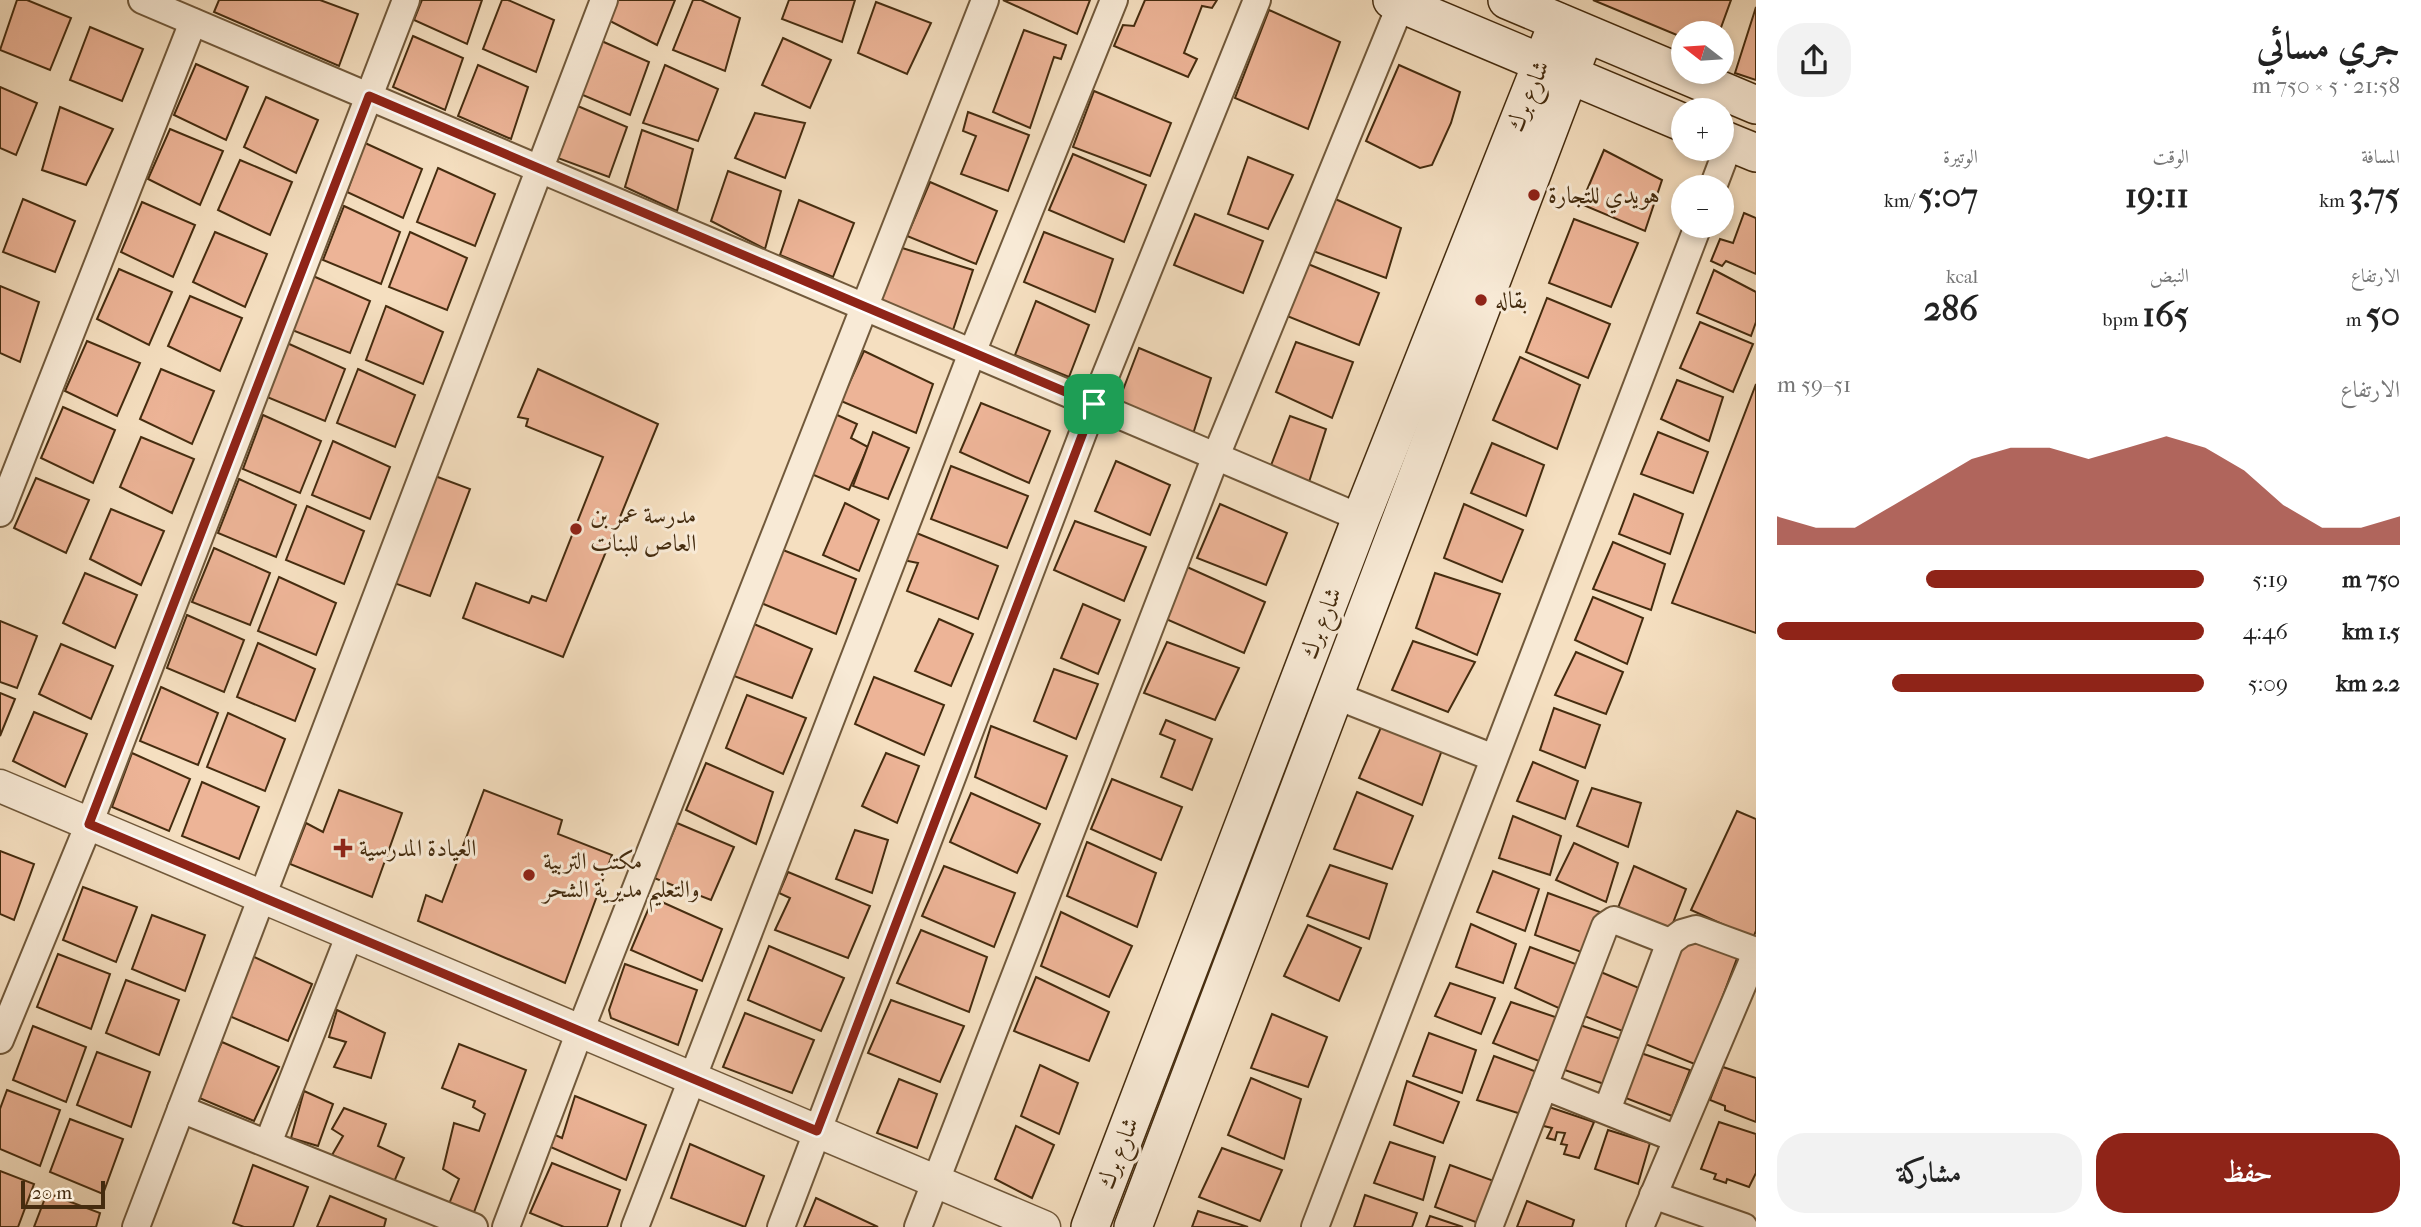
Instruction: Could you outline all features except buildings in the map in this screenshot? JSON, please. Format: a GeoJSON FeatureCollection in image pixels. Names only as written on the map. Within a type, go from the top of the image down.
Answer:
{"type":"FeatureCollection","features":[{"type":"Feature","properties":{"kind":"main road"},"geometry":{"type":"LineString","coordinates":[[1507,0],[1756,105]]}},
{"type":"Feature","properties":{"kind":"main road"},"geometry":{"type":"LineString","coordinates":[[1397,2],[1671,118]]}},
{"type":"Feature","properties":{"kind":"main road","name":"شارع برك"},"geometry":{"type":"LineString","coordinates":[[1090,1227],[1361,517],[1571,28]]}},
{"type":"Feature","properties":{"kind":"main road","name":"شارع برك"},"geometry":{"type":"LineString","coordinates":[[1133,1227],[1334,695],[1554,70]]}},
{"type":"Feature","properties":{"kind":"street"},"geometry":{"type":"LineString","coordinates":[[142,0],[1361,517]]}},
{"type":"Feature","properties":{"kind":"street"},"geometry":{"type":"LineString","coordinates":[[0,1040],[89,824],[405,0]]}},
{"type":"Feature","properties":{"kind":"street"},"geometry":{"type":"LineString","coordinates":[[136,1227],[604,0]]}},
{"type":"Feature","properties":{"kind":"street"},"geometry":{"type":"LineString","coordinates":[[506,1227],[580,1031],[985,0]]}},
{"type":"Feature","properties":{"kind":"street"},"geometry":{"type":"LineString","coordinates":[[635,1227],[972,352],[1114,0]]}},
{"type":"Feature","properties":{"kind":"street"},"geometry":{"type":"LineString","coordinates":[[781,1227],[1094,404],[1257,0]]}},
{"type":"Feature","properties":{"kind":"street"},"geometry":{"type":"LineString","coordinates":[[918,1227],[1216,456],[1397,2]]}},
{"type":"Feature","properties":{"kind":"street"},"geometry":{"type":"LineString","coordinates":[[0,513],[193,22]]}},
{"type":"Feature","properties":{"kind":"street"},"geometry":{"type":"LineString","coordinates":[[1720,175],[1736,145]]}},
{"type":"Feature","properties":{"kind":"street"},"geometry":{"type":"LineString","coordinates":[[1315,1227],[1693,238]]}},
{"type":"Feature","properties":{"kind":"street"},"geometry":{"type":"LineString","coordinates":[[1334,695],[1494,758]]}},
{"type":"Feature","properties":{"kind":"street"},"geometry":{"type":"LineString","coordinates":[[0,786],[1044,1227]]}},
{"type":"Feature","properties":{"kind":"street"},"geometry":{"type":"LineString","coordinates":[[1489,1227],[1605,926],[1614,920],[1670,942]]}},
{"type":"Feature","properties":{"kind":"street"},"geometry":{"type":"LineString","coordinates":[[1607,1110],[1670,942],[1682,933],[1696,929],[1756,952],[1640,1227]]}},
{"type":"Feature","properties":{"kind":"street"},"geometry":{"type":"LineString","coordinates":[[268,1143],[350,934]]}},
{"type":"Feature","properties":{"kind":"street"},"geometry":{"type":"LineString","coordinates":[[1544,1086],[1677,1139]]}},
{"type":"Feature","properties":{"kind":"street"},"geometry":{"type":"LineString","coordinates":[[181,1109],[474,1227]]}},
{"type":"Feature","properties":{"kind":"street"},"geometry":{"type":"LineString","coordinates":[[1653,1195],[1744,1227]]}},
{"type":"Feature","properties":{"kind":"place","name":"هويدي للتجارة"},"geometry":{"type":"Point","coordinates":[1534,195]}},
{"type":"Feature","properties":{"kind":"place","name":"بقاله"},"geometry":{"type":"Point","coordinates":[1481,300]}},
{"type":"Feature","properties":{"kind":"place","name":"مدرسة عمر بن العاص للبنات"},"geometry":{"type":"Point","coordinates":[576,529]}},
{"type":"Feature","properties":{"kind":"place","name":"العيادة المدرسية"},"geometry":{"type":"Point","coordinates":[343,848]}},
{"type":"Feature","properties":{"kind":"place","name":"مكتب التربية والتعليم مديرية الشحر"},"geometry":{"type":"Point","coordinates":[529,875]}},
{"type":"Feature","properties":{"kind":"route"},"geometry":{"type":"LineString","coordinates":[[369,96],[1094,404],[817,1131],[89,824],[369,96]]}}]}
